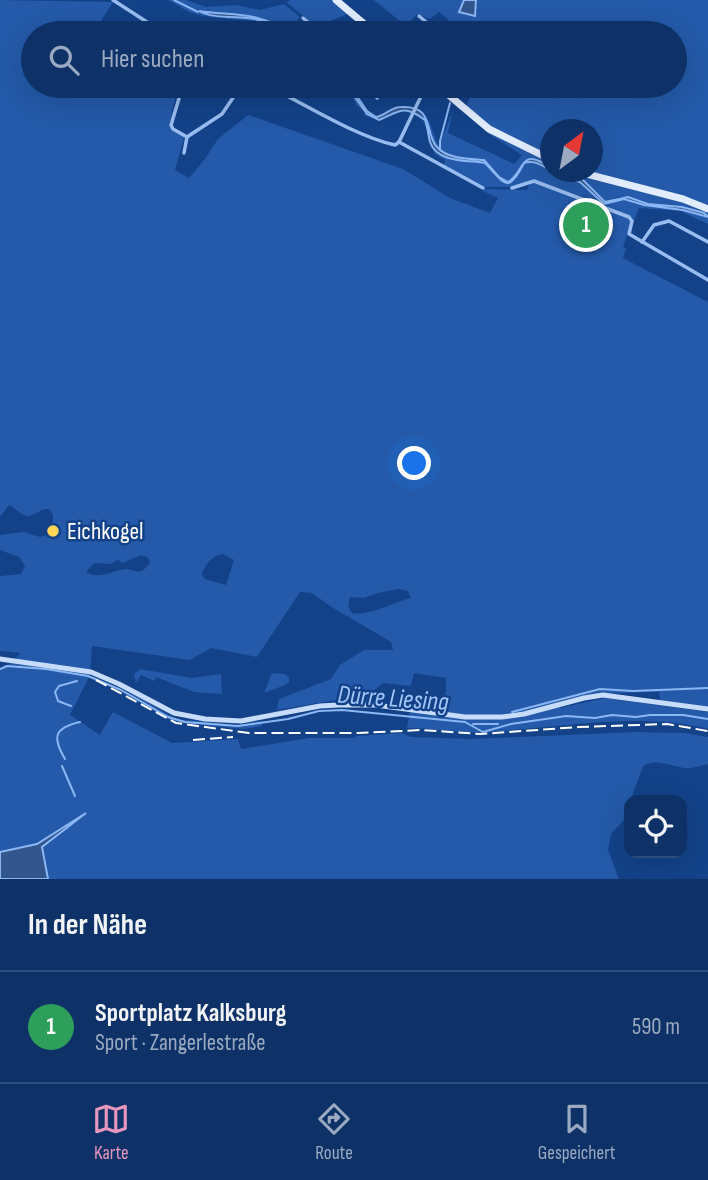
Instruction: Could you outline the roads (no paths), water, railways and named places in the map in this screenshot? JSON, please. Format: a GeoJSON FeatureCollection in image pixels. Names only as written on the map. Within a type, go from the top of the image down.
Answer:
{"type":"FeatureCollection","features":[{"type":"Feature","properties":{"kind":"main road"},"geometry":{"type":"LineString","coordinates":[[336,0],[361,21]]}},
{"type":"Feature","properties":{"kind":"main road"},"geometry":{"type":"LineString","coordinates":[[452,98],[496,134],[540,154]]}},
{"type":"Feature","properties":{"kind":"main road"},"geometry":{"type":"LineString","coordinates":[[603,178],[643,187],[708,209]]}},
{"type":"Feature","properties":{"kind":"main road"},"geometry":{"type":"LineString","coordinates":[[0,659],[80,673],[119,684],[179,715],[231,721],[338,705],[376,705],[465,717],[502,717],[603,695],[708,709]]}},
{"type":"Feature","properties":{"kind":"street"},"geometry":{"type":"LineString","coordinates":[[113,0],[145,21]]}},
{"type":"Feature","properties":{"kind":"street"},"geometry":{"type":"LineString","coordinates":[[419,16],[425,21]]}},
{"type":"Feature","properties":{"kind":"street"},"geometry":{"type":"LineString","coordinates":[[303,18],[307,21]]}},
{"type":"Feature","properties":{"kind":"street"},"geometry":{"type":"LineString","coordinates":[[179,98],[171,125],[187,137]]}},
{"type":"Feature","properties":{"kind":"street"},"geometry":{"type":"LineString","coordinates":[[184,153],[187,137],[222,114],[233,98]]}},
{"type":"Feature","properties":{"kind":"street"},"geometry":{"type":"LineString","coordinates":[[292,98],[362,133],[395,145],[399,142],[420,98]]}},
{"type":"Feature","properties":{"kind":"street"},"geometry":{"type":"LineString","coordinates":[[399,142],[483,188]]}},
{"type":"Feature","properties":{"kind":"street"},"geometry":{"type":"LineString","coordinates":[[512,188],[534,181],[626,216],[632,220],[629,234],[708,280]]}},
{"type":"Feature","properties":{"kind":"street"},"geometry":{"type":"LineString","coordinates":[[642,242],[654,225],[669,221],[708,242]]}},
{"type":"Feature","properties":{"kind":"waterway"},"geometry":{"type":"LineString","coordinates":[[174,0],[198,12]]}},
{"type":"Feature","properties":{"kind":"waterway"},"geometry":{"type":"LineString","coordinates":[[440,149],[450,103]]}},
{"type":"Feature","properties":{"kind":"waterway","name":"Dürre Liesing"},"geometry":{"type":"LineString","coordinates":[[0,669],[7,666],[46,669],[88,676],[121,690],[168,717],[185,722],[238,726],[288,719],[319,711],[342,710],[465,722],[483,732],[511,724],[566,716],[595,718],[612,715],[683,715],[708,719]]}},
{"type":"Feature","properties":{"kind":"waterway"},"geometry":{"type":"LineString","coordinates":[[71,706],[58,701],[55,692],[59,686],[77,681]]}},
{"type":"Feature","properties":{"kind":"waterway"},"geometry":{"type":"LineString","coordinates":[[512,712],[600,689],[633,691],[708,688]]}},
{"type":"Feature","properties":{"kind":"waterway"},"geometry":{"type":"LineString","coordinates":[[65,759],[58,745],[58,734],[65,727],[80,722]]}},
{"type":"Feature","properties":{"kind":"waterway"},"geometry":{"type":"LineString","coordinates":[[473,724],[498,724]]}},
{"type":"Feature","properties":{"kind":"waterway"},"geometry":{"type":"LineString","coordinates":[[62,766],[75,796]]}},
{"type":"Feature","properties":{"kind":"railway"},"geometry":{"type":"LineString","coordinates":[[96,680],[176,723],[249,733],[422,730],[480,734],[667,724],[708,731]]}},
{"type":"Feature","properties":{"kind":"railway"},"geometry":{"type":"LineString","coordinates":[[193,740],[233,737]]}},
{"type":"Feature","properties":{"kind":"place","name":"Sportplatz Kalksburg"},"geometry":{"type":"Point","coordinates":[586,225]}},
{"type":"Feature","properties":{"kind":"place","name":"Eichkogel"},"geometry":{"type":"Point","coordinates":[53,531]}}]}
